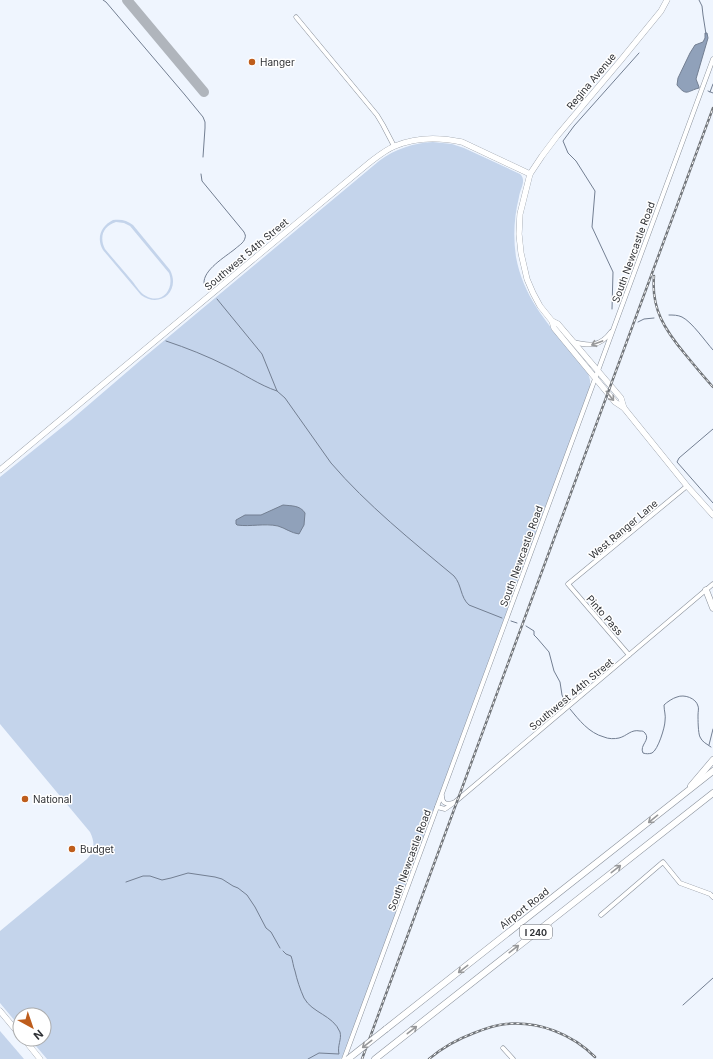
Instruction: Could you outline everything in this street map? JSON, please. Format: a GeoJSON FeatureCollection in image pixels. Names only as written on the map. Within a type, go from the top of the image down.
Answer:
{"type":"FeatureCollection","features":[{"type":"Feature","properties":{"kind":"highway"},"geometry":{"type":"LineString","coordinates":[[706,590],[713,608]]}},
{"type":"Feature","properties":{"kind":"highway"},"geometry":{"type":"LineString","coordinates":[[683,795],[713,760]]}},
{"type":"Feature","properties":{"kind":"highway","name":"Airport Road"},"geometry":{"type":"LineString","coordinates":[[348,1059],[713,772]]}},
{"type":"Feature","properties":{"kind":"highway","name":"I 240"},"geometry":{"type":"LineString","coordinates":[[375,1059],[713,793]]}},
{"type":"Feature","properties":{"kind":"highway"},"geometry":{"type":"LineString","coordinates":[[691,810],[713,798]]}},
{"type":"Feature","properties":{"kind":"main road","name":"Regina Avenue"},"geometry":{"type":"LineString","coordinates":[[552,321],[540,306],[533,293],[527,279],[521,253],[519,234],[520,214],[530,174],[557,136],[661,11],[667,0]]}},
{"type":"Feature","properties":{"kind":"main road","name":"Southwest 54th Street"},"geometry":{"type":"LineString","coordinates":[[0,470],[369,163],[394,146],[417,139],[439,138],[462,142],[530,174]]}},
{"type":"Feature","properties":{"kind":"main road"},"geometry":{"type":"LineString","coordinates":[[552,321],[558,324],[621,398],[624,408]]}},
{"type":"Feature","properties":{"kind":"main road"},"geometry":{"type":"LineString","coordinates":[[552,321],[554,328],[615,402],[624,408],[687,486],[713,515]]}},
{"type":"Feature","properties":{"kind":"main road"},"geometry":{"type":"LineString","coordinates":[[0,1011],[12,1025]]}},
{"type":"Feature","properties":{"kind":"main road"},"geometry":{"type":"LineString","coordinates":[[30,1047],[40,1059]]}},
{"type":"Feature","properties":{"kind":"street"},"geometry":{"type":"LineString","coordinates":[[296,17],[377,115],[384,125],[394,146]]}},
{"type":"Feature","properties":{"kind":"street","name":"South Newcastle Road"},"geometry":{"type":"LineString","coordinates":[[344,1059],[713,59]]}},
{"type":"Feature","properties":{"kind":"street"},"geometry":{"type":"LineString","coordinates":[[573,342],[589,345],[596,344],[604,340],[614,327]]}},
{"type":"Feature","properties":{"kind":"street","name":"West Ranger Lane"},"geometry":{"type":"LineString","coordinates":[[568,584],[687,486]]}},
{"type":"Feature","properties":{"kind":"street","name":"Pinto Pass"},"geometry":{"type":"LineString","coordinates":[[568,584],[629,655]]}},
{"type":"Feature","properties":{"kind":"street","name":"Southwest 44th Street"},"geometry":{"type":"LineString","coordinates":[[437,807],[445,809],[455,802],[713,584]]}},
{"type":"Feature","properties":{"kind":"street"},"geometry":{"type":"LineString","coordinates":[[442,795],[443,801],[446,804],[455,802]]}},
{"type":"Feature","properties":{"kind":"street"},"geometry":{"type":"LineString","coordinates":[[601,915],[663,862],[680,882],[710,894],[713,897]]}},
{"type":"Feature","properties":{"kind":"street"},"geometry":{"type":"LineString","coordinates":[[504,1048],[513,1059]]}},
{"type":"Feature","properties":{"kind":"shaded area"},"geometry":{"type":"Polygon","coordinates":[[[705,33],[707,33],[708,38],[696,79],[699,88],[685,92],[677,85],[678,78],[695,45],[703,42],[705,33]]]}},
{"type":"Feature","properties":{"kind":"shaded area"},"geometry":{"type":"Polygon","coordinates":[[[433,142],[452,144],[464,148],[522,176],[523,182],[517,204],[514,227],[514,242],[519,271],[536,307],[588,373],[590,389],[343,1057],[340,1059],[47,1059],[37,1047],[52,1047],[52,1007],[12,1007],[12,1017],[0,1003],[0,931],[87,859],[93,850],[93,839],[90,832],[0,724],[0,477],[71,420],[379,161],[404,147],[433,142]]]}},
{"type":"Feature","properties":{"kind":"shaded area"},"geometry":{"type":"Polygon","coordinates":[[[113,220],[121,220],[133,225],[170,270],[173,278],[173,285],[167,296],[155,300],[148,299],[141,295],[103,250],[100,237],[103,229],[113,220]],[[116,222],[105,229],[102,240],[105,249],[142,293],[152,298],[162,297],[169,290],[169,273],[130,226],[124,223],[116,222]]]}},
{"type":"Feature","properties":{"kind":"shaded area"},"geometry":{"type":"Polygon","coordinates":[[[283,505],[298,507],[305,513],[304,525],[299,534],[293,533],[278,526],[236,524],[236,520],[245,515],[261,515],[283,505]]]}},
{"type":"Feature","properties":{"kind":"shaded area"},"geometry":{"type":"Polygon","coordinates":[[[0,1031],[12,1047],[14,1047],[24,1059],[0,1059],[0,1031]]]}},
{"type":"Feature","properties":{"kind":"waterway"},"geometry":{"type":"LineString","coordinates":[[103,0],[203,117],[205,122],[203,157]]}},
{"type":"Feature","properties":{"kind":"waterway"},"geometry":{"type":"LineString","coordinates":[[699,0],[702,6],[706,34]]}},
{"type":"Feature","properties":{"kind":"waterway"},"geometry":{"type":"LineString","coordinates":[[612,309],[613,272],[592,227],[595,191],[576,161],[568,153],[563,141],[574,126],[639,53]]}},
{"type":"Feature","properties":{"kind":"waterway"},"geometry":{"type":"LineString","coordinates":[[710,92],[713,84]]}},
{"type":"Feature","properties":{"kind":"waterway"},"geometry":{"type":"LineString","coordinates":[[708,91],[713,93]]}},
{"type":"Feature","properties":{"kind":"waterway"},"geometry":{"type":"LineString","coordinates":[[201,174],[202,181],[244,232],[245,236],[241,244],[207,273],[204,283]]}},
{"type":"Feature","properties":{"kind":"waterway"},"geometry":{"type":"LineString","coordinates":[[217,299],[262,354],[277,391],[285,398],[331,463],[375,508],[454,576],[466,602],[469,605],[502,618]]}},
{"type":"Feature","properties":{"kind":"waterway"},"geometry":{"type":"LineString","coordinates":[[669,315],[679,316],[686,319],[713,350]]}},
{"type":"Feature","properties":{"kind":"waterway"},"geometry":{"type":"LineString","coordinates":[[638,322],[644,319],[654,318]]}},
{"type":"Feature","properties":{"kind":"waterway"},"geometry":{"type":"LineString","coordinates":[[166,341],[212,359],[264,386],[277,391]]}},
{"type":"Feature","properties":{"kind":"waterway"},"geometry":{"type":"LineString","coordinates":[[713,429],[679,458],[677,462],[713,503]]}},
{"type":"Feature","properties":{"kind":"waterway"},"geometry":{"type":"LineString","coordinates":[[511,621],[517,623]]}},
{"type":"Feature","properties":{"kind":"waterway"},"geometry":{"type":"LineString","coordinates":[[526,626],[534,631],[534,635],[549,652],[566,704]]}},
{"type":"Feature","properties":{"kind":"waterway"},"geometry":{"type":"LineString","coordinates":[[570,709],[589,729],[606,738],[612,739],[622,737],[634,731],[643,731],[647,738],[642,750],[643,753],[649,754],[654,751],[659,743],[665,724],[664,705],[670,700],[680,696],[686,696],[697,703],[699,735],[701,739],[711,747]]}},
{"type":"Feature","properties":{"kind":"waterway"},"geometry":{"type":"LineString","coordinates":[[709,745],[713,729]]}},
{"type":"Feature","properties":{"kind":"waterway"},"geometry":{"type":"LineString","coordinates":[[126,882],[143,876],[150,876],[162,880],[188,873],[222,879],[247,895],[266,928],[271,932],[280,948]]}},
{"type":"Feature","properties":{"kind":"waterway"},"geometry":{"type":"LineString","coordinates":[[283,951],[291,956],[304,998],[312,1007],[333,1022],[340,1032],[339,1054],[319,1053],[308,1059]]}},
{"type":"Feature","properties":{"kind":"waterway"},"geometry":{"type":"LineString","coordinates":[[683,1005],[713,978]]}},
{"type":"Feature","properties":{"kind":"taxiway"},"geometry":{"type":"LineString","coordinates":[[127,0],[204,92]]}},
{"type":"Feature","properties":{"kind":"railway"},"geometry":{"type":"LineString","coordinates":[[362,1059],[713,108]]}},
{"type":"Feature","properties":{"kind":"railway"},"geometry":{"type":"LineString","coordinates":[[654,276],[655,299],[661,318],[671,336],[713,387]]}},
{"type":"Feature","properties":{"kind":"railway"},"geometry":{"type":"LineString","coordinates":[[429,1059],[445,1047],[468,1035],[498,1025],[506,1024],[531,1025],[554,1031],[576,1042],[595,1057]]}},
{"type":"Feature","properties":{"kind":"place","name":"Hanger"},"geometry":{"type":"Point","coordinates":[252,62]}},
{"type":"Feature","properties":{"kind":"place","name":"National"},"geometry":{"type":"Point","coordinates":[25,799]}},
{"type":"Feature","properties":{"kind":"place","name":"Budget"},"geometry":{"type":"Point","coordinates":[72,849]}}]}
